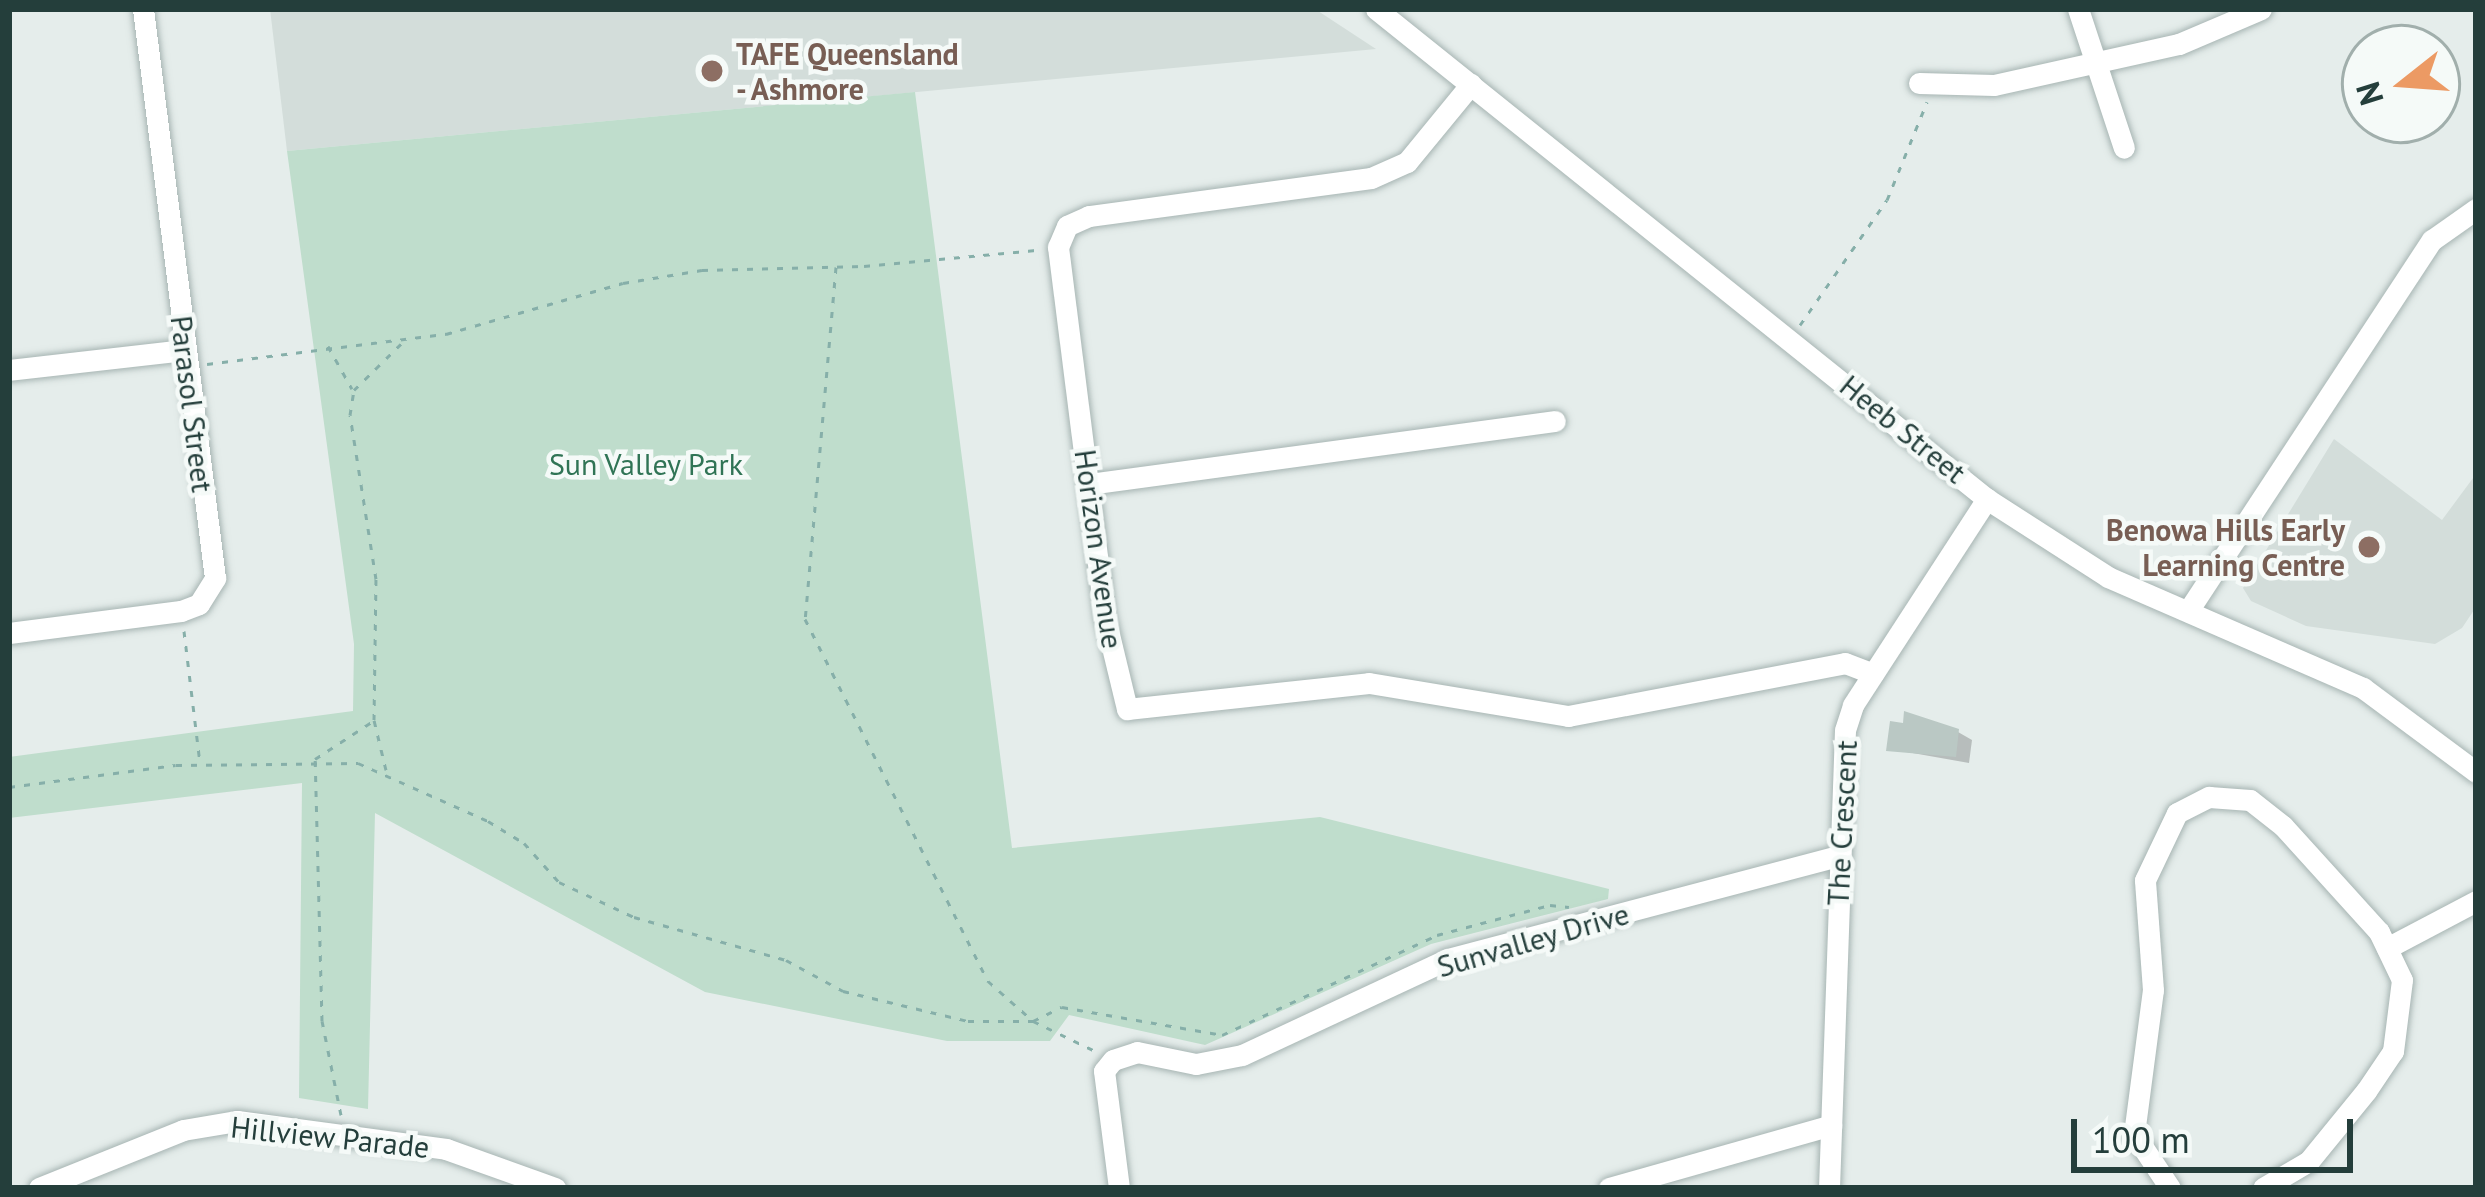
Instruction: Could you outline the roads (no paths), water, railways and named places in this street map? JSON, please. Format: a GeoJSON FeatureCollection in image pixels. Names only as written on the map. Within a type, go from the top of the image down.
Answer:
{"type":"FeatureCollection","features":[{"type":"Feature","properties":{"kind":"street","name":"Parasol Street"},"geometry":{"type":"LineString","coordinates":[[9,633],[181,611],[199,604],[215,578],[143,9]]}},
{"type":"Feature","properties":{"kind":"street","name":"Heeb Street"},"geometry":{"type":"LineString","coordinates":[[1376,9],[1792,338],[1987,499],[2077,561],[2363,688],[2476,772]]}},
{"type":"Feature","properties":{"kind":"street"},"geometry":{"type":"LineString","coordinates":[[2078,9],[2123,148]]}},
{"type":"Feature","properties":{"kind":"street"},"geometry":{"type":"LineString","coordinates":[[1919,83],[1956,90],[2179,44],[2260,9]]}},
{"type":"Feature","properties":{"kind":"street","name":"Horizon Avenue"},"geometry":{"type":"LineString","coordinates":[[1471,84],[1408,162],[1371,178],[1089,216],[1066,226],[1058,248],[1105,618],[1127,710],[1369,683],[1568,716],[1845,663],[1873,674]]}},
{"type":"Feature","properties":{"kind":"street"},"geometry":{"type":"LineString","coordinates":[[2188,611],[2432,240],[2476,209]]}},
{"type":"Feature","properties":{"kind":"street"},"geometry":{"type":"LineString","coordinates":[[9,370],[186,359]]}},
{"type":"Feature","properties":{"kind":"street"},"geometry":{"type":"LineString","coordinates":[[1089,484],[1555,421]]}},
{"type":"Feature","properties":{"kind":"street","name":"The Crescent"},"geometry":{"type":"LineString","coordinates":[[1828,1188],[1845,730],[1873,674],[1987,499]]}},
{"type":"Feature","properties":{"kind":"street"},"geometry":{"type":"LineString","coordinates":[[2170,1188],[2134,1134],[2153,990],[2145,880],[2177,813],[2210,797],[2250,800],[2329,872],[2387,949],[2402,980],[2393,1051],[2309,1161],[2263,1188]]}},
{"type":"Feature","properties":{"kind":"street","name":"Sunvalley Drive"},"geometry":{"type":"LineString","coordinates":[[1119,1188],[1109,1065],[1137,1052],[1196,1064],[1242,1054],[1448,959],[1839,856]]}},
{"type":"Feature","properties":{"kind":"street"},"geometry":{"type":"LineString","coordinates":[[2387,949],[2476,901]]}},
{"type":"Feature","properties":{"kind":"street","name":"Hillview Parade"},"geometry":{"type":"LineString","coordinates":[[39,1188],[183,1130],[237,1121],[446,1149],[554,1188]]}},
{"type":"Feature","properties":{"kind":"street"},"geometry":{"type":"LineString","coordinates":[[1609,1188],[1831,1125]]}},
{"type":"Feature","properties":{"kind":"place","name":"TAFE Queensland - Ashmore"},"geometry":{"type":"Point","coordinates":[712,71]}},
{"type":"Feature","properties":{"kind":"place","name":"Benowa Hills Early Learning Centre"},"geometry":{"type":"Point","coordinates":[2369,547]}},
{"type":"Feature","properties":{"kind":"park label","name":"Sun Valley Park"},"geometry":{"type":"Point","coordinates":[646,464]}}]}
